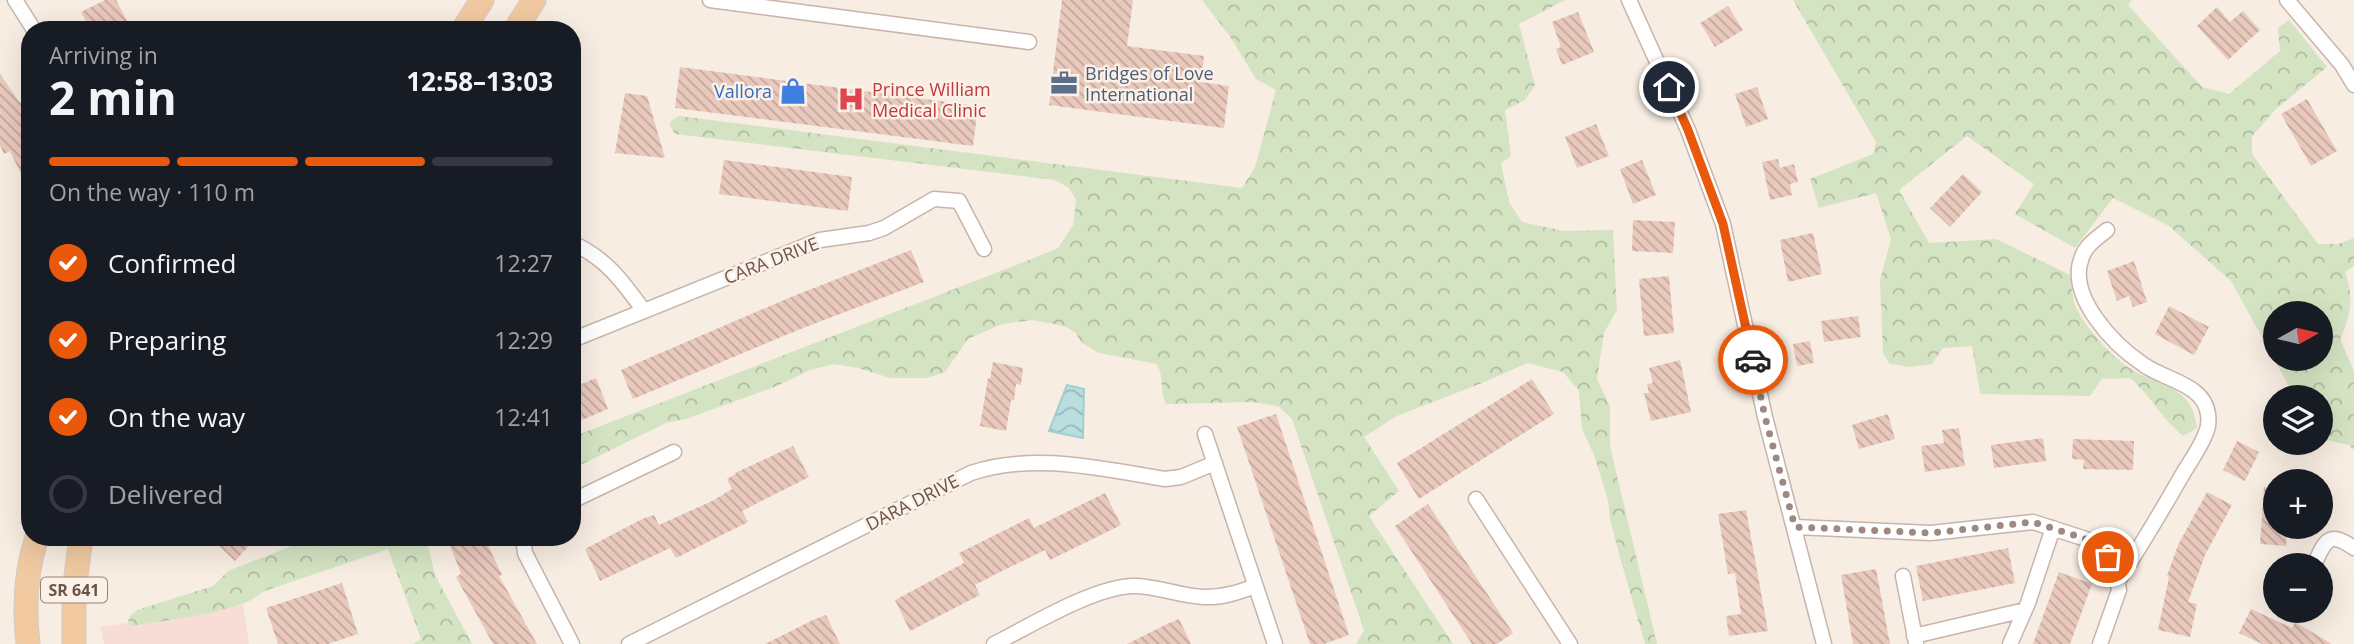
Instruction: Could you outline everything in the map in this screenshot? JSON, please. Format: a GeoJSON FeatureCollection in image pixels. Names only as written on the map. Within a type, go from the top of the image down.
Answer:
{"type":"FeatureCollection","features":[{"type":"Feature","properties":{"kind":"main road"},"geometry":{"type":"LineString","coordinates":[[469,21],[482,0]]}},
{"type":"Feature","properties":{"kind":"main road"},"geometry":{"type":"LineString","coordinates":[[521,21],[534,0]]}},
{"type":"Feature","properties":{"kind":"main road","name":"SR 641"},"geometry":{"type":"LineString","coordinates":[[28,644],[26,606],[29,568],[35,546]]}},
{"type":"Feature","properties":{"kind":"main road","name":"SR 641"},"geometry":{"type":"LineString","coordinates":[[74,644],[74,592],[80,546]]}},
{"type":"Feature","properties":{"kind":"street"},"geometry":{"type":"LineString","coordinates":[[15,0],[28,21]]}},
{"type":"Feature","properties":{"kind":"street"},"geometry":{"type":"LineString","coordinates":[[710,0],[1029,42]]}},
{"type":"Feature","properties":{"kind":"street"},"geometry":{"type":"LineString","coordinates":[[1629,0],[1688,130],[1723,224],[1765,417],[1824,644]]}},
{"type":"Feature","properties":{"kind":"street"},"geometry":{"type":"LineString","coordinates":[[2287,0],[2342,65],[2354,85]]}},
{"type":"Feature","properties":{"kind":"street","name":"CARA DRIVE"},"geometry":{"type":"LineString","coordinates":[[581,336],[820,240],[869,233],[884,228],[934,199],[959,201],[984,249]]}},
{"type":"Feature","properties":{"kind":"street"},"geometry":{"type":"LineString","coordinates":[[2106,230],[2092,241],[2082,254],[2079,266],[2079,280],[2091,310],[2122,349],[2145,366],[2197,393],[2208,412],[2206,434],[2154,526],[2118,581]]}},
{"type":"Feature","properties":{"kind":"street"},"geometry":{"type":"LineString","coordinates":[[581,247],[606,263],[619,276],[644,311]]}},
{"type":"Feature","properties":{"kind":"street"},"geometry":{"type":"LineString","coordinates":[[1205,434],[1275,644]]}},
{"type":"Feature","properties":{"kind":"street"},"geometry":{"type":"LineString","coordinates":[[581,497],[674,452]]}},
{"type":"Feature","properties":{"kind":"street","name":"DARA DRIVE"},"geometry":{"type":"LineString","coordinates":[[629,644],[971,473],[990,467],[1057,463],[1165,479],[1181,477],[1215,463]]}},
{"type":"Feature","properties":{"kind":"street"},"geometry":{"type":"LineString","coordinates":[[1476,499],[1570,644]]}},
{"type":"Feature","properties":{"kind":"street"},"geometry":{"type":"LineString","coordinates":[[1795,527],[1931,533],[2033,522],[2089,540],[2108,557],[2119,590],[2100,644]]}},
{"type":"Feature","properties":{"kind":"street"},"geometry":{"type":"LineString","coordinates":[[2010,644],[2025,610],[2053,528]]}},
{"type":"Feature","properties":{"kind":"street"},"geometry":{"type":"LineString","coordinates":[[2319,553],[2330,538],[2338,538],[2354,548]]}},
{"type":"Feature","properties":{"kind":"street"},"geometry":{"type":"LineString","coordinates":[[524,546],[525,553],[572,644]]}},
{"type":"Feature","properties":{"kind":"street"},"geometry":{"type":"LineString","coordinates":[[1902,576],[1915,640],[2025,610]]}},
{"type":"Feature","properties":{"kind":"street"},"geometry":{"type":"LineString","coordinates":[[994,644],[1083,600],[1120,588],[1143,587],[1204,598],[1232,594],[1256,586]]}},
{"type":"Feature","properties":{"kind":"shaded area"},"geometry":{"type":"Polygon","coordinates":[[[243,605],[249,644],[104,644],[100,627],[243,605]]]}},
{"type":"Feature","properties":{"kind":"green space"},"geometry":{"type":"Polygon","coordinates":[[[1202,0],[1565,0],[1519,24],[1535,85],[1525,100],[1505,110],[1511,156],[1501,163],[1509,202],[1522,222],[1564,231],[1613,230],[1617,310],[1604,333],[1597,379],[1610,406],[1610,446],[1657,644],[1645,644],[1610,519],[1608,500],[1594,455],[1582,429],[1579,391],[1563,372],[1527,363],[1397,416],[1364,437],[1399,491],[1369,516],[1453,644],[1356,644],[1364,630],[1292,419],[1278,406],[1252,402],[1166,404],[1157,364],[1099,353],[1082,343],[1075,332],[1064,326],[1032,320],[1002,324],[968,339],[945,372],[927,378],[890,378],[834,364],[810,370],[777,386],[686,419],[666,423],[581,465],[581,434],[1058,248],[1073,225],[1076,200],[1069,188],[1055,180],[675,134],[670,126],[671,121],[679,116],[1242,188],[1255,167],[1276,90],[1256,79],[1229,35],[1202,0]]]}},
{"type":"Feature","properties":{"kind":"green space"},"geometry":{"type":"Polygon","coordinates":[[[1793,0],[2132,0],[2128,5],[2202,87],[2229,94],[2280,51],[2278,28],[2289,20],[2327,67],[2276,109],[2252,136],[2252,154],[2318,244],[2338,244],[2354,238],[2354,266],[2345,272],[2350,289],[2350,306],[2340,339],[2354,371],[2354,450],[2349,445],[2333,441],[2333,385],[2288,385],[2281,371],[2333,371],[2333,301],[2263,301],[2263,339],[2231,281],[2169,226],[2113,198],[2075,248],[2015,214],[2034,184],[1967,136],[1899,190],[1929,243],[1996,239],[2070,275],[2077,309],[2095,336],[2125,365],[2180,394],[2194,413],[2197,428],[2183,436],[2130,378],[2102,379],[2090,396],[1980,394],[1972,346],[1943,348],[1932,364],[1910,367],[1890,364],[1883,354],[1880,280],[1891,239],[1876,193],[1819,208],[1810,179],[1873,154],[1876,142],[1793,0]]]}},
{"type":"Feature","properties":{"kind":"green space"},"geometry":{"type":"Polygon","coordinates":[[[291,546],[428,546],[435,575],[472,644],[413,644],[421,639],[388,549],[262,592],[239,605],[201,615],[130,626],[128,621],[137,610],[213,586],[228,571],[291,546]]]}},
{"type":"Feature","properties":{"kind":"water"},"geometry":{"type":"Polygon","coordinates":[[[1067,385],[1084,389],[1083,438],[1049,431],[1067,385]]]}},
{"type":"Feature","properties":{"kind":"building"},"geometry":{"type":"Polygon","coordinates":[[[105,0],[116,0],[127,21],[86,21],[81,12],[105,0]]]}},
{"type":"Feature","properties":{"kind":"building"},"geometry":{"type":"Polygon","coordinates":[[[1062,0],[1133,0],[1127,46],[1204,56],[1201,82],[1229,86],[1224,128],[1049,105],[1062,0]]]}},
{"type":"Feature","properties":{"kind":"building"},"geometry":{"type":"Polygon","coordinates":[[[1728,6],[1743,30],[1715,47],[1700,23],[1728,6]]]}},
{"type":"Feature","properties":{"kind":"building"},"geometry":{"type":"Polygon","coordinates":[[[2217,7],[2230,22],[2243,11],[2260,30],[2228,60],[2197,26],[2217,7]]]}},
{"type":"Feature","properties":{"kind":"building"},"geometry":{"type":"Polygon","coordinates":[[[1578,12],[1594,52],[1562,65],[1556,49],[1561,47],[1552,22],[1578,12]]]}},
{"type":"Feature","properties":{"kind":"building"},"geometry":{"type":"Polygon","coordinates":[[[680,67],[978,106],[973,146],[675,108],[680,67]]]}},
{"type":"Feature","properties":{"kind":"building"},"geometry":{"type":"Polygon","coordinates":[[[0,74],[21,102],[21,174],[10,151],[4,154],[0,145],[0,74]]]}},
{"type":"Feature","properties":{"kind":"building"},"geometry":{"type":"Polygon","coordinates":[[[1757,87],[1768,119],[1746,127],[1735,94],[1757,87]]]}},
{"type":"Feature","properties":{"kind":"building"},"geometry":{"type":"Polygon","coordinates":[[[625,93],[647,96],[665,158],[615,153],[625,93]]]}},
{"type":"Feature","properties":{"kind":"building"},"geometry":{"type":"Polygon","coordinates":[[[2307,99],[2337,151],[2311,166],[2281,114],[2307,99]]]}},
{"type":"Feature","properties":{"kind":"building"},"geometry":{"type":"Polygon","coordinates":[[[1596,124],[1609,156],[1577,168],[1565,137],[1596,124]]]}},
{"type":"Feature","properties":{"kind":"building"},"geometry":{"type":"Polygon","coordinates":[[[1778,159],[1780,168],[1794,164],[1798,182],[1790,184],[1792,195],[1770,200],[1762,162],[1778,159]]]}},
{"type":"Feature","properties":{"kind":"building"},"geometry":{"type":"Polygon","coordinates":[[[724,160],[852,177],[848,211],[719,194],[724,160]]]}},
{"type":"Feature","properties":{"kind":"building"},"geometry":{"type":"Polygon","coordinates":[[[1642,160],[1656,195],[1633,204],[1620,169],[1642,160]]]}},
{"type":"Feature","properties":{"kind":"building"},"geometry":{"type":"Polygon","coordinates":[[[1963,174],[1982,192],[1950,227],[1930,208],[1963,174]]]}},
{"type":"Feature","properties":{"kind":"building"},"geometry":{"type":"Polygon","coordinates":[[[1633,220],[1675,222],[1673,253],[1632,251],[1633,220]]]}},
{"type":"Feature","properties":{"kind":"building"},"geometry":{"type":"Polygon","coordinates":[[[1813,233],[1822,274],[1788,282],[1780,240],[1813,233]]]}},
{"type":"Feature","properties":{"kind":"building"},"geometry":{"type":"Polygon","coordinates":[[[911,250],[924,282],[803,328],[633,399],[621,370],[791,297],[911,250]]]}},
{"type":"Feature","properties":{"kind":"building"},"geometry":{"type":"Polygon","coordinates":[[[2134,261],[2147,302],[2133,307],[2129,296],[2117,301],[2107,271],[2134,261]]]}},
{"type":"Feature","properties":{"kind":"building"},"geometry":{"type":"Polygon","coordinates":[[[1669,276],[1674,333],[1644,336],[1639,279],[1669,276]]]}},
{"type":"Feature","properties":{"kind":"building"},"geometry":{"type":"Polygon","coordinates":[[[2169,306],[2209,327],[2194,355],[2155,334],[2169,306]]]}},
{"type":"Feature","properties":{"kind":"building"},"geometry":{"type":"Polygon","coordinates":[[[1858,316],[1861,337],[1824,342],[1821,321],[1858,316]]]}},
{"type":"Feature","properties":{"kind":"building"},"geometry":{"type":"Polygon","coordinates":[[[1810,341],[1814,363],[1797,366],[1793,344],[1810,341]]]}},
{"type":"Feature","properties":{"kind":"building"},"geometry":{"type":"Polygon","coordinates":[[[1680,360],[1691,412],[1651,421],[1644,393],[1649,393],[1647,384],[1653,383],[1649,368],[1680,360]]]}},
{"type":"Feature","properties":{"kind":"building"},"geometry":{"type":"Polygon","coordinates":[[[993,362],[1023,368],[1021,385],[1016,384],[1014,400],[1011,400],[1006,431],[980,426],[993,362]]]}},
{"type":"Feature","properties":{"kind":"building"},"geometry":{"type":"Polygon","coordinates":[[[596,378],[608,409],[581,420],[581,384],[596,378]]]}},
{"type":"Feature","properties":{"kind":"building"},"geometry":{"type":"Polygon","coordinates":[[[1532,379],[1554,414],[1419,499],[1397,463],[1532,379]]]}},
{"type":"Feature","properties":{"kind":"building"},"geometry":{"type":"Polygon","coordinates":[[[1276,414],[1349,635],[1324,644],[1310,644],[1237,427],[1276,414]]]}},
{"type":"Feature","properties":{"kind":"building"},"geometry":{"type":"Polygon","coordinates":[[[1888,414],[1895,439],[1859,449],[1852,425],[1888,414]]]}},
{"type":"Feature","properties":{"kind":"building"},"geometry":{"type":"Polygon","coordinates":[[[1959,428],[1965,466],[1925,472],[1921,446],[1944,443],[1942,430],[1959,428]]]}},
{"type":"Feature","properties":{"kind":"building"},"geometry":{"type":"Polygon","coordinates":[[[2043,438],[2046,461],[1994,468],[1991,445],[2043,438]]]}},
{"type":"Feature","properties":{"kind":"building"},"geometry":{"type":"Polygon","coordinates":[[[2073,439],[2134,441],[2133,470],[2083,469],[2084,460],[2072,459],[2073,439]]]}},
{"type":"Feature","properties":{"kind":"building"},"geometry":{"type":"Polygon","coordinates":[[[2237,441],[2259,452],[2245,481],[2223,470],[2237,441]]]}},
{"type":"Feature","properties":{"kind":"building"},"geometry":{"type":"Polygon","coordinates":[[[793,446],[809,477],[742,511],[748,522],[676,558],[670,548],[600,581],[585,549],[642,519],[654,515],[659,525],[712,501],[732,489],[727,479],[735,473],[793,446]]]}},
{"type":"Feature","properties":{"kind":"building"},"geometry":{"type":"Polygon","coordinates":[[[2207,492],[2232,505],[2205,555],[2188,602],[2197,604],[2190,637],[2158,630],[2169,577],[2167,576],[2178,545],[2207,492]]]}},
{"type":"Feature","properties":{"kind":"building"},"geometry":{"type":"Polygon","coordinates":[[[1105,493],[1121,525],[1050,560],[1045,550],[1002,571],[975,585],[980,595],[910,631],[895,600],[964,563],[959,553],[1029,518],[1034,528],[1105,493]]]}},
{"type":"Feature","properties":{"kind":"building"},"geometry":{"type":"Polygon","coordinates":[[[2263,501],[2263,539],[2286,539],[2286,546],[2260,544],[2263,501]]]}},
{"type":"Feature","properties":{"kind":"building"},"geometry":{"type":"Polygon","coordinates":[[[1428,504],[1513,633],[1497,644],[1472,644],[1395,526],[1428,504]]]}},
{"type":"Feature","properties":{"kind":"building"},"geometry":{"type":"Polygon","coordinates":[[[1746,510],[1768,631],[1729,636],[1726,616],[1741,614],[1735,573],[1728,574],[1718,514],[1746,510]]]}},
{"type":"Feature","properties":{"kind":"building"},"geometry":{"type":"Polygon","coordinates":[[[219,546],[249,546],[235,561],[219,546]]]}},
{"type":"Feature","properties":{"kind":"building"},"geometry":{"type":"Polygon","coordinates":[[[450,546],[488,546],[502,575],[499,576],[537,644],[493,644],[456,577],[461,574],[450,546]]]}},
{"type":"Feature","properties":{"kind":"building"},"geometry":{"type":"Polygon","coordinates":[[[2008,548],[2015,583],[1923,601],[1916,566],[2008,548]]]}},
{"type":"Feature","properties":{"kind":"building"},"geometry":{"type":"Polygon","coordinates":[[[1876,569],[1890,644],[1853,644],[1841,575],[1876,569]]]}},
{"type":"Feature","properties":{"kind":"building"},"geometry":{"type":"Polygon","coordinates":[[[2059,572],[2092,584],[2070,644],[2033,644],[2059,572]]]}},
{"type":"Feature","properties":{"kind":"building"},"geometry":{"type":"Polygon","coordinates":[[[342,583],[358,634],[328,644],[278,644],[266,608],[342,583]]]}},
{"type":"Feature","properties":{"kind":"building"},"geometry":{"type":"Polygon","coordinates":[[[2251,609],[2263,615],[2263,623],[2281,623],[2292,628],[2297,623],[2332,644],[2262,644],[2239,633],[2251,609]]]}},
{"type":"Feature","properties":{"kind":"building"},"geometry":{"type":"Polygon","coordinates":[[[826,615],[840,644],[765,644],[813,620],[826,615]]]}},
{"type":"Feature","properties":{"kind":"building"},"geometry":{"type":"Polygon","coordinates":[[[1179,619],[1191,644],[1127,644],[1167,624],[1179,619]]]}},
{"type":"Feature","properties":{"kind":"way so far"},"geometry":{"type":"LineString","coordinates":[[1753,360],[1765,417],[1795,527],[1931,533],[2033,522],[2089,540],[2108,557]]}},
{"type":"Feature","properties":{"kind":"place","name":"Bridges of Love International"},"geometry":{"type":"Point","coordinates":[1064,83]}},
{"type":"Feature","properties":{"kind":"place","name":"Vallora"},"geometry":{"type":"Point","coordinates":[793,91]}},
{"type":"Feature","properties":{"kind":"place","name":"Prince William Medical Clinic"},"geometry":{"type":"Point","coordinates":[851,99]}},
{"type":"Feature","properties":{"kind":"route"},"geometry":{"type":"LineString","coordinates":[[1669,87],[1723,224],[1753,360]]}}]}
